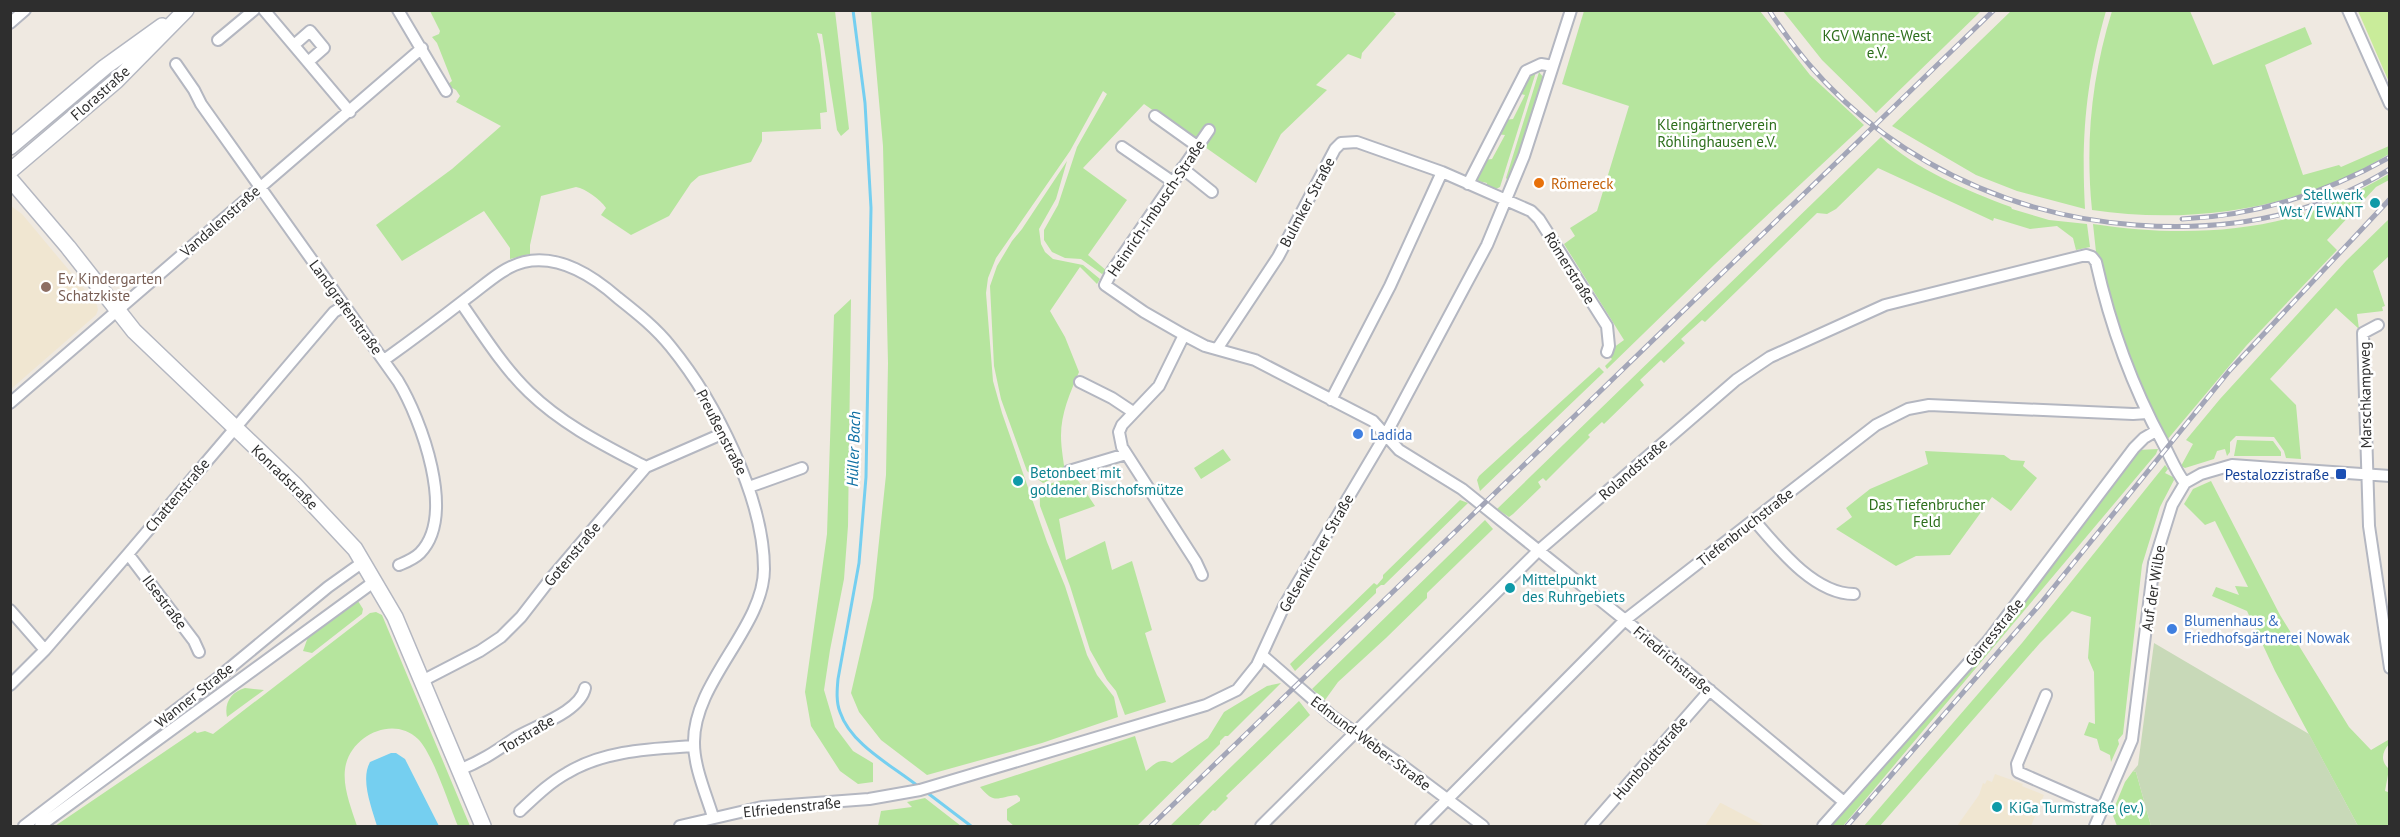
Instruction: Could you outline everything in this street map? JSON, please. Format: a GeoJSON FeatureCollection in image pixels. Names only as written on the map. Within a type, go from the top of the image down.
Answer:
{"type":"FeatureCollection","features":[{"type":"Feature","properties":{"kind":"street"},"geometry":{"type":"LineString","coordinates":[[10,23],[25,10]]}},
{"type":"Feature","properties":{"kind":"street"},"geometry":{"type":"LineString","coordinates":[[218,40],[254,10]]}},
{"type":"Feature","properties":{"kind":"street"},"geometry":{"type":"LineString","coordinates":[[264,10],[350,112]]}},
{"type":"Feature","properties":{"kind":"street"},"geometry":{"type":"LineString","coordinates":[[398,10],[446,91]]}},
{"type":"Feature","properties":{"kind":"street","name":"Gelsenkircher Straße"},"geometry":{"type":"LineString","coordinates":[[870,799],[945,784],[1219,700],[1244,683],[1262,655],[1284,606],[1386,434],[1487,245],[1524,156],[1571,10]]}},
{"type":"Feature","properties":{"kind":"street"},"geometry":{"type":"LineString","coordinates":[[2348,10],[2390,104]]}},
{"type":"Feature","properties":{"kind":"street","name":"Florastraße"},"geometry":{"type":"LineString","coordinates":[[10,147],[105,68],[150,34],[186,11]]}},
{"type":"Feature","properties":{"kind":"street","name":"Florastraße"},"geometry":{"type":"LineString","coordinates":[[10,171],[116,81],[186,11]]}},
{"type":"Feature","properties":{"kind":"street"},"geometry":{"type":"LineString","coordinates":[[294,45],[310,31],[324,48],[308,62]]}},
{"type":"Feature","properties":{"kind":"street","name":"Vandalenstraße"},"geometry":{"type":"LineString","coordinates":[[10,403],[259,186],[350,112],[422,48]]}},
{"type":"Feature","properties":{"kind":"street","name":"Landgrafenstraße"},"geometry":{"type":"LineString","coordinates":[[176,64],[259,186],[384,360],[414,410],[430,457],[435,492],[435,513],[430,536],[420,553],[399,565]]}},
{"type":"Feature","properties":{"kind":"street"},"geometry":{"type":"LineString","coordinates":[[1468,184],[1526,71],[1541,64],[1553,66]]}},
{"type":"Feature","properties":{"kind":"street"},"geometry":{"type":"LineString","coordinates":[[1155,116],[1197,146]]}},
{"type":"Feature","properties":{"kind":"street","name":"Heinrich-Imbusch-Straße"},"geometry":{"type":"LineString","coordinates":[[1209,130],[1112,271],[1105,285],[1184,336],[1217,349],[1256,360],[1373,422],[1386,434]]}},
{"type":"Feature","properties":{"kind":"street","name":"Bulmker Straße"},"geometry":{"type":"LineString","coordinates":[[1217,349],[1278,257],[1323,169],[1341,143],[1357,142],[1442,172],[1506,201]]}},
{"type":"Feature","properties":{"kind":"street"},"geometry":{"type":"LineString","coordinates":[[1122,147],[1173,182]]}},
{"type":"Feature","properties":{"kind":"street"},"geometry":{"type":"LineString","coordinates":[[1182,168],[1212,192]]}},
{"type":"Feature","properties":{"kind":"street"},"geometry":{"type":"LineString","coordinates":[[1331,400],[1390,286],[1442,172]]}},
{"type":"Feature","properties":{"kind":"street","name":"Konradstraße"},"geometry":{"type":"LineString","coordinates":[[10,179],[68,247],[134,331],[333,524],[355,549],[395,617],[483,826]]}},
{"type":"Feature","properties":{"kind":"street","name":"Römerstraße"},"geometry":{"type":"LineString","coordinates":[[1506,201],[1525,207],[1539,219],[1607,326],[1609,346],[1607,352]]}},
{"type":"Feature","properties":{"kind":"street","name":"Rolandstraße"},"geometry":{"type":"LineString","coordinates":[[1261,826],[1538,551],[1736,380],[1770,357],[1902,299],[2086,255],[2092,256],[2096,262],[2119,346],[2147,413]]}},
{"type":"Feature","properties":{"kind":"street","name":"Preußenstraße"},"geometry":{"type":"LineString","coordinates":[[384,360],[507,269],[525,262],[552,262],[581,272],[623,301],[672,348],[702,392],[749,487],[761,539],[764,568],[762,586],[755,605],[703,701],[696,723],[694,746],[713,818]]}},
{"type":"Feature","properties":{"kind":"street"},"geometry":{"type":"LineString","coordinates":[[461,303],[505,365],[529,392],[555,415],[584,435],[646,467]]}},
{"type":"Feature","properties":{"kind":"street","name":"Chattenstraße"},"geometry":{"type":"LineString","coordinates":[[10,685],[45,650],[334,312],[344,306]]}},
{"type":"Feature","properties":{"kind":"street","name":"Marschkampweg"},"geometry":{"type":"LineString","coordinates":[[2367,475],[2363,333],[2378,325]]}},
{"type":"Feature","properties":{"kind":"street"},"geometry":{"type":"LineString","coordinates":[[1184,336],[1159,386],[1122,424],[1119,432],[1126,454],[1196,562],[1202,575]]}},
{"type":"Feature","properties":{"kind":"street"},"geometry":{"type":"LineString","coordinates":[[1080,382],[1112,398],[1133,412]]}},
{"type":"Feature","properties":{"kind":"street","name":"Tiefenbruchstraße"},"geometry":{"type":"LineString","coordinates":[[1421,826],[1625,620],[1876,425],[1914,407],[1936,405],[2147,413]]}},
{"type":"Feature","properties":{"kind":"street"},"geometry":{"type":"LineString","coordinates":[[2147,413],[2185,483],[2201,474],[2232,465],[2390,476]]}},
{"type":"Feature","properties":{"kind":"street","name":"Görresstraße"},"geometry":{"type":"LineString","coordinates":[[1823,826],[1988,641],[2134,448],[2156,431]]}},
{"type":"Feature","properties":{"kind":"street","name":"Gotenstraße"},"geometry":{"type":"LineString","coordinates":[[422,681],[501,638],[646,467],[724,433]]}},
{"type":"Feature","properties":{"kind":"street","name":"Friedrichstraße"},"geometry":{"type":"LineString","coordinates":[[1386,434],[1399,450],[1462,489],[1625,620],[1844,802]]}},
{"type":"Feature","properties":{"kind":"street"},"geometry":{"type":"LineString","coordinates":[[1069,471],[1126,454]]}},
{"type":"Feature","properties":{"kind":"street"},"geometry":{"type":"LineString","coordinates":[[749,487],[802,468]]}},
{"type":"Feature","properties":{"kind":"street"},"geometry":{"type":"LineString","coordinates":[[2367,475],[2371,549],[2390,668]]}},
{"type":"Feature","properties":{"kind":"street","name":"Auf der Wilbe"},"geometry":{"type":"LineString","coordinates":[[2095,826],[2132,740],[2154,563],[2172,505],[2185,483]]}},
{"type":"Feature","properties":{"kind":"street"},"geometry":{"type":"LineString","coordinates":[[1754,520],[1797,567],[1838,593],[1854,594]]}},
{"type":"Feature","properties":{"kind":"street","name":"Ilsestraße"},"geometry":{"type":"LineString","coordinates":[[128,554],[194,641],[199,652]]}},
{"type":"Feature","properties":{"kind":"street","name":"Wanner Straße"},"geometry":{"type":"LineString","coordinates":[[24,826],[210,684],[328,587],[363,562]]}},
{"type":"Feature","properties":{"kind":"street","name":"Wanner Straße"},"geometry":{"type":"LineString","coordinates":[[40,826],[375,581]]}},
{"type":"Feature","properties":{"kind":"street"},"geometry":{"type":"LineString","coordinates":[[10,610],[45,650]]}},
{"type":"Feature","properties":{"kind":"street","name":"Edmund-Weber-Straße"},"geometry":{"type":"LineString","coordinates":[[1262,655],[1312,700],[1483,826]]}},
{"type":"Feature","properties":{"kind":"street","name":"Torstraße"},"geometry":{"type":"LineString","coordinates":[[459,770],[477,763],[537,726],[551,720],[580,699],[585,688]]}},
{"type":"Feature","properties":{"kind":"street","name":"Humboldtstraße"},"geometry":{"type":"LineString","coordinates":[[1591,826],[1710,690]]}},
{"type":"Feature","properties":{"kind":"street"},"geometry":{"type":"LineString","coordinates":[[2046,695],[2017,764],[2018,772],[2102,809]]}},
{"type":"Feature","properties":{"kind":"street"},"geometry":{"type":"LineString","coordinates":[[520,811],[554,781],[569,771],[597,759],[634,751],[694,746]]}},
{"type":"Feature","properties":{"kind":"street","name":"Elfriedenstraße"},"geometry":{"type":"LineString","coordinates":[[680,826],[762,807],[870,799]]}},
{"type":"Feature","properties":{"kind":"shaded area","name":"Ev. Kindergarten Schatzkiste"},"geometry":{"type":"Polygon","coordinates":[[[11,206],[22,214],[97,305],[98,310],[96,315],[11,389],[11,206]]]}},
{"type":"Feature","properties":{"kind":"shaded area"},"geometry":{"type":"Polygon","coordinates":[[[1995,774],[2023,784],[2022,786],[2044,795],[2031,826],[1957,826],[1979,795],[1983,783],[1985,784],[1987,780],[1992,782],[1995,774]]]}},
{"type":"Feature","properties":{"kind":"shaded area"},"geometry":{"type":"Polygon","coordinates":[[[1721,803],[1765,826],[1705,826],[1721,803]]]}},
{"type":"Feature","properties":{"kind":"green space"},"geometry":{"type":"Polygon","coordinates":[[[430,11],[835,11],[849,129],[841,136],[837,130],[822,34],[817,33],[827,112],[820,113],[821,129],[762,132],[762,141],[751,162],[699,176],[691,183],[669,216],[631,235],[601,215],[606,208],[597,198],[576,187],[541,196],[530,254],[510,259],[510,248],[484,211],[402,261],[376,225],[452,169],[501,126],[456,102],[460,96],[456,90],[447,85],[452,81],[437,43],[432,37],[440,31],[430,11]]]}},
{"type":"Feature","properties":{"kind":"green space"},"geometry":{"type":"Polygon","coordinates":[[[871,11],[1392,11],[1396,14],[1362,53],[1361,59],[1348,54],[1316,85],[1327,90],[1281,134],[1256,183],[1144,104],[1083,168],[1127,200],[1088,255],[1107,271],[1102,274],[1081,259],[1065,258],[1052,252],[1044,240],[1044,230],[1058,205],[1077,147],[1107,94],[1103,91],[1070,151],[996,258],[988,278],[986,293],[993,381],[1002,413],[1047,542],[1065,586],[1087,655],[1097,675],[1114,697],[1118,717],[1042,743],[927,775],[881,740],[859,712],[851,693],[873,598],[886,475],[888,363],[883,146],[871,11]]]}},
{"type":"Feature","properties":{"kind":"green space","name":"Kleingärtnerverein Röhlinghausen e.V."},"geometry":{"type":"Polygon","coordinates":[[[1584,11],[1760,11],[1810,75],[1864,125],[1607,369],[1605,366],[1612,359],[1609,356],[1613,348],[1624,340],[1564,244],[1575,236],[1570,228],[1597,211],[1629,106],[1562,84],[1584,11]]]}},
{"type":"Feature","properties":{"kind":"green space","name":"KGV Wanne-West e.V."},"geometry":{"type":"Polygon","coordinates":[[[1783,11],[1981,11],[1876,113],[1822,60],[1783,11]]]}},
{"type":"Feature","properties":{"kind":"green space"},"geometry":{"type":"Polygon","coordinates":[[[2011,11],[2106,11],[2086,109],[2085,209],[2017,191],[1976,175],[1892,126],[2011,11]]]}},
{"type":"Feature","properties":{"kind":"green space"},"geometry":{"type":"Polygon","coordinates":[[[2112,11],[2190,11],[2213,65],[2305,27],[2312,44],[2265,65],[2303,175],[2339,165],[2341,167],[2389,146],[2389,154],[2355,173],[2320,188],[2283,200],[2245,208],[2169,215],[2092,210],[2089,159],[2092,109],[2099,60],[2112,11]]]}},
{"type":"Feature","properties":{"kind":"green space"},"geometry":{"type":"Polygon","coordinates":[[[2358,11],[2389,11],[2389,82],[2358,11]]]}},
{"type":"Feature","properties":{"kind":"green space"},"geometry":{"type":"Polygon","coordinates":[[[1536,72],[1500,187],[1494,190],[1486,186],[1487,183],[1478,181],[1476,178],[1483,160],[1492,159],[1505,135],[1496,134],[1504,120],[1513,119],[1525,95],[1517,93],[1527,74],[1536,72]]]}},
{"type":"Feature","properties":{"kind":"green space"},"geometry":{"type":"Polygon","coordinates":[[[1539,72],[1544,78],[1509,182],[1506,178],[1539,72]]]}},
{"type":"Feature","properties":{"kind":"green space"},"geometry":{"type":"Polygon","coordinates":[[[1881,137],[1925,169],[2012,209],[2049,220],[2087,224],[2090,247],[2076,250],[2073,238],[2057,226],[2030,229],[1994,218],[1993,221],[1878,168],[1836,209],[1827,214],[1817,213],[1705,322],[1702,320],[1681,339],[1685,343],[1664,363],[1661,360],[1640,380],[1644,385],[1604,424],[1602,422],[1588,435],[1590,437],[1546,481],[1543,478],[1538,482],[1541,487],[1513,514],[1509,517],[1497,509],[1881,137]]]}},
{"type":"Feature","properties":{"kind":"green space"},"geometry":{"type":"Polygon","coordinates":[[[1067,161],[1056,199],[1039,229],[1041,244],[1045,252],[1053,259],[1083,265],[1100,279],[1097,284],[1080,267],[1050,311],[1065,337],[1079,372],[1067,403],[1061,428],[1065,474],[1043,483],[1027,471],[1001,399],[994,366],[990,286],[997,266],[1012,241],[1067,161]]]}},
{"type":"Feature","properties":{"kind":"green space"},"geometry":{"type":"Polygon","coordinates":[[[2389,174],[2389,180],[2376,187],[2327,240],[2337,250],[2246,346],[2167,440],[2118,328],[2100,257],[2096,252],[2093,224],[2143,230],[2194,231],[2269,223],[2319,208],[2389,174]]]}},
{"type":"Feature","properties":{"kind":"green space"},"geometry":{"type":"Polygon","coordinates":[[[2389,219],[2389,256],[2373,271],[2385,306],[2382,307],[2383,311],[2357,314],[2359,329],[2336,308],[2270,379],[2296,405],[2301,459],[2286,458],[2274,437],[2236,436],[2230,442],[2230,452],[2227,456],[2225,449],[2217,451],[2214,459],[2185,468],[2181,466],[2193,444],[2186,440],[2220,399],[2346,261],[2389,219]]]}},
{"type":"Feature","properties":{"kind":"green space"},"geometry":{"type":"Polygon","coordinates":[[[851,299],[848,526],[844,579],[824,690],[835,727],[853,751],[873,763],[873,782],[858,784],[840,771],[811,726],[805,692],[827,534],[834,315],[851,299]]]}},
{"type":"Feature","properties":{"kind":"green space"},"geometry":{"type":"Polygon","coordinates":[[[1599,367],[1604,372],[1480,491],[1477,480],[1479,476],[1599,367]]]}},
{"type":"Feature","properties":{"kind":"green space"},"geometry":{"type":"Polygon","coordinates":[[[2237,440],[2273,441],[2281,452],[2281,456],[2234,456],[2237,440]]]}},
{"type":"Feature","properties":{"kind":"green space"},"geometry":{"type":"Polygon","coordinates":[[[1223,449],[1231,460],[1201,479],[1194,468],[1223,449]]]}},
{"type":"Feature","properties":{"kind":"green space"},"geometry":{"type":"Polygon","coordinates":[[[2158,449],[1843,826],[1831,826],[1993,643],[2138,450],[2158,449]]]}},
{"type":"Feature","properties":{"kind":"green space","name":"Das Tiefenbrucher Feld"},"geometry":{"type":"Polygon","coordinates":[[[1925,451],[2004,455],[2011,460],[2025,461],[2023,466],[2037,478],[2011,511],[1992,497],[1950,555],[1916,556],[1896,566],[1836,529],[1852,517],[1846,508],[1870,489],[1928,464],[1925,451]]]}},
{"type":"Feature","properties":{"kind":"green space"},"geometry":{"type":"Polygon","coordinates":[[[2165,465],[2168,469],[2165,473],[2174,480],[2160,507],[2142,565],[2123,734],[2118,740],[2119,744],[2111,762],[2110,755],[2100,750],[2097,739],[2084,735],[2089,722],[2095,724],[2094,672],[2088,658],[2091,617],[2072,611],[2040,643],[1880,826],[1864,826],[2022,643],[2165,465]]]}},
{"type":"Feature","properties":{"kind":"green space"},"geometry":{"type":"Polygon","coordinates":[[[1075,476],[1095,506],[1059,519],[1066,560],[1105,541],[1112,570],[1132,561],[1152,630],[1145,633],[1166,702],[1125,715],[1116,691],[1090,650],[1070,586],[1040,506],[1040,498],[1045,487],[1075,476]]]}},
{"type":"Feature","properties":{"kind":"green space"},"geometry":{"type":"Polygon","coordinates":[[[2211,481],[2280,615],[2349,727],[2371,750],[2388,740],[2389,744],[2383,756],[2384,763],[2389,769],[2385,791],[2388,792],[2389,782],[2389,826],[2358,826],[2275,671],[2247,611],[2212,596],[2216,587],[2239,595],[2235,586],[2248,587],[2215,521],[2205,525],[2184,504],[2193,489],[2211,481]]]}},
{"type":"Feature","properties":{"kind":"green space"},"geometry":{"type":"Polygon","coordinates":[[[1460,500],[1468,503],[1384,585],[1376,589],[1376,593],[1295,671],[1290,664],[1374,583],[1377,585],[1383,575],[1460,500]]]}},
{"type":"Feature","properties":{"kind":"green space"},"geometry":{"type":"Polygon","coordinates":[[[1485,520],[1493,529],[1427,593],[1427,598],[1338,682],[1325,700],[1312,689],[1485,520]]]}},
{"type":"Feature","properties":{"kind":"green space"},"geometry":{"type":"Polygon","coordinates":[[[358,601],[363,609],[362,614],[312,653],[303,651],[308,637],[358,601]]]}},
{"type":"Feature","properties":{"kind":"green space"},"geometry":{"type":"Polygon","coordinates":[[[376,612],[382,615],[470,826],[458,826],[424,746],[408,732],[387,729],[366,737],[357,744],[346,764],[346,787],[357,826],[55,826],[195,731],[213,734],[370,613],[376,612]]]}},
{"type":"Feature","properties":{"kind":"green space"},"geometry":{"type":"Polygon","coordinates":[[[2154,643],[2309,734],[2358,826],[2151,826],[2136,772],[2133,771],[2138,765],[2154,643]]]}},
{"type":"Feature","properties":{"kind":"green space"},"geometry":{"type":"Polygon","coordinates":[[[1281,683],[1228,736],[1225,736],[1220,744],[1137,826],[1014,826],[1007,820],[1007,809],[1020,801],[1020,798],[1017,795],[993,798],[980,787],[1135,736],[1146,771],[1161,761],[1172,763],[1208,738],[1224,712],[1267,686],[1281,683]]]}},
{"type":"Feature","properties":{"kind":"green space"},"geometry":{"type":"Polygon","coordinates":[[[245,688],[264,690],[227,717],[227,707],[232,695],[245,688]]]}},
{"type":"Feature","properties":{"kind":"green space"},"geometry":{"type":"Polygon","coordinates":[[[1299,701],[1310,715],[1226,796],[1228,798],[1215,811],[1213,810],[1198,826],[1170,826],[1299,701]]]}},
{"type":"Feature","properties":{"kind":"green space"},"geometry":{"type":"Polygon","coordinates":[[[2133,771],[2136,772],[2151,826],[2117,826],[2112,813],[2125,782],[2133,771]]]}},
{"type":"Feature","properties":{"kind":"green space"},"geometry":{"type":"Polygon","coordinates":[[[925,798],[961,826],[878,826],[881,811],[912,807],[907,802],[925,798]]]}},
{"type":"Feature","properties":{"kind":"water"},"geometry":{"type":"Polygon","coordinates":[[[396,753],[405,759],[439,826],[377,826],[368,794],[367,769],[370,762],[396,753]]]}},
{"type":"Feature","properties":{"kind":"waterway","name":"Hüller Bach"},"geometry":{"type":"LineString","coordinates":[[853,10],[865,103],[871,208],[866,477],[859,563],[838,679],[837,700],[845,724],[853,735],[874,754],[919,787]]}},
{"type":"Feature","properties":{"kind":"waterway","name":"Hüller Bach"},"geometry":{"type":"LineString","coordinates":[[925,791],[971,826]]}},
{"type":"Feature","properties":{"kind":"railway"},"geometry":{"type":"LineString","coordinates":[[1769,10],[1802,56],[1840,96],[1881,132],[1927,162],[1976,186],[2027,205],[2081,218],[2136,225],[2170,227],[2236,223],[2299,210],[2330,199],[2390,169]]}},
{"type":"Feature","properties":{"kind":"railway"},"geometry":{"type":"LineString","coordinates":[[1151,826],[1994,10]]}},
{"type":"Feature","properties":{"kind":"railway"},"geometry":{"type":"LineString","coordinates":[[2182,219],[2263,208],[2315,192],[2390,157]]}},
{"type":"Feature","properties":{"kind":"railway"},"geometry":{"type":"LineString","coordinates":[[1847,826],[2041,603],[2230,370],[2390,199]]}},
{"type":"Feature","properties":{"kind":"place","name":"Römereck"},"geometry":{"type":"Point","coordinates":[1539,183]}},
{"type":"Feature","properties":{"kind":"place","name":"Stellwerk Wst / EWANT"},"geometry":{"type":"Point","coordinates":[2375,203]}},
{"type":"Feature","properties":{"kind":"place","name":"Ev. Kindergarten Schatzkiste"},"geometry":{"type":"Point","coordinates":[46,287]}},
{"type":"Feature","properties":{"kind":"place","name":"Ladida"},"geometry":{"type":"Point","coordinates":[1358,434]}},
{"type":"Feature","properties":{"kind":"place","name":"Pestalozzistraße"},"geometry":{"type":"Point","coordinates":[2341,474]}},
{"type":"Feature","properties":{"kind":"place","name":"Betonbeet mit goldener Bischofsmütze"},"geometry":{"type":"Point","coordinates":[1018,481]}},
{"type":"Feature","properties":{"kind":"place","name":"Mittelpunkt des Ruhrgebiets"},"geometry":{"type":"Point","coordinates":[1510,588]}},
{"type":"Feature","properties":{"kind":"place","name":"Blumenhaus & Friedhofsgärtnerei Nowak"},"geometry":{"type":"Point","coordinates":[2172,629]}},
{"type":"Feature","properties":{"kind":"place","name":"KiGa Turmstraße (ev.)"},"geometry":{"type":"Point","coordinates":[1997,807]}}]}
